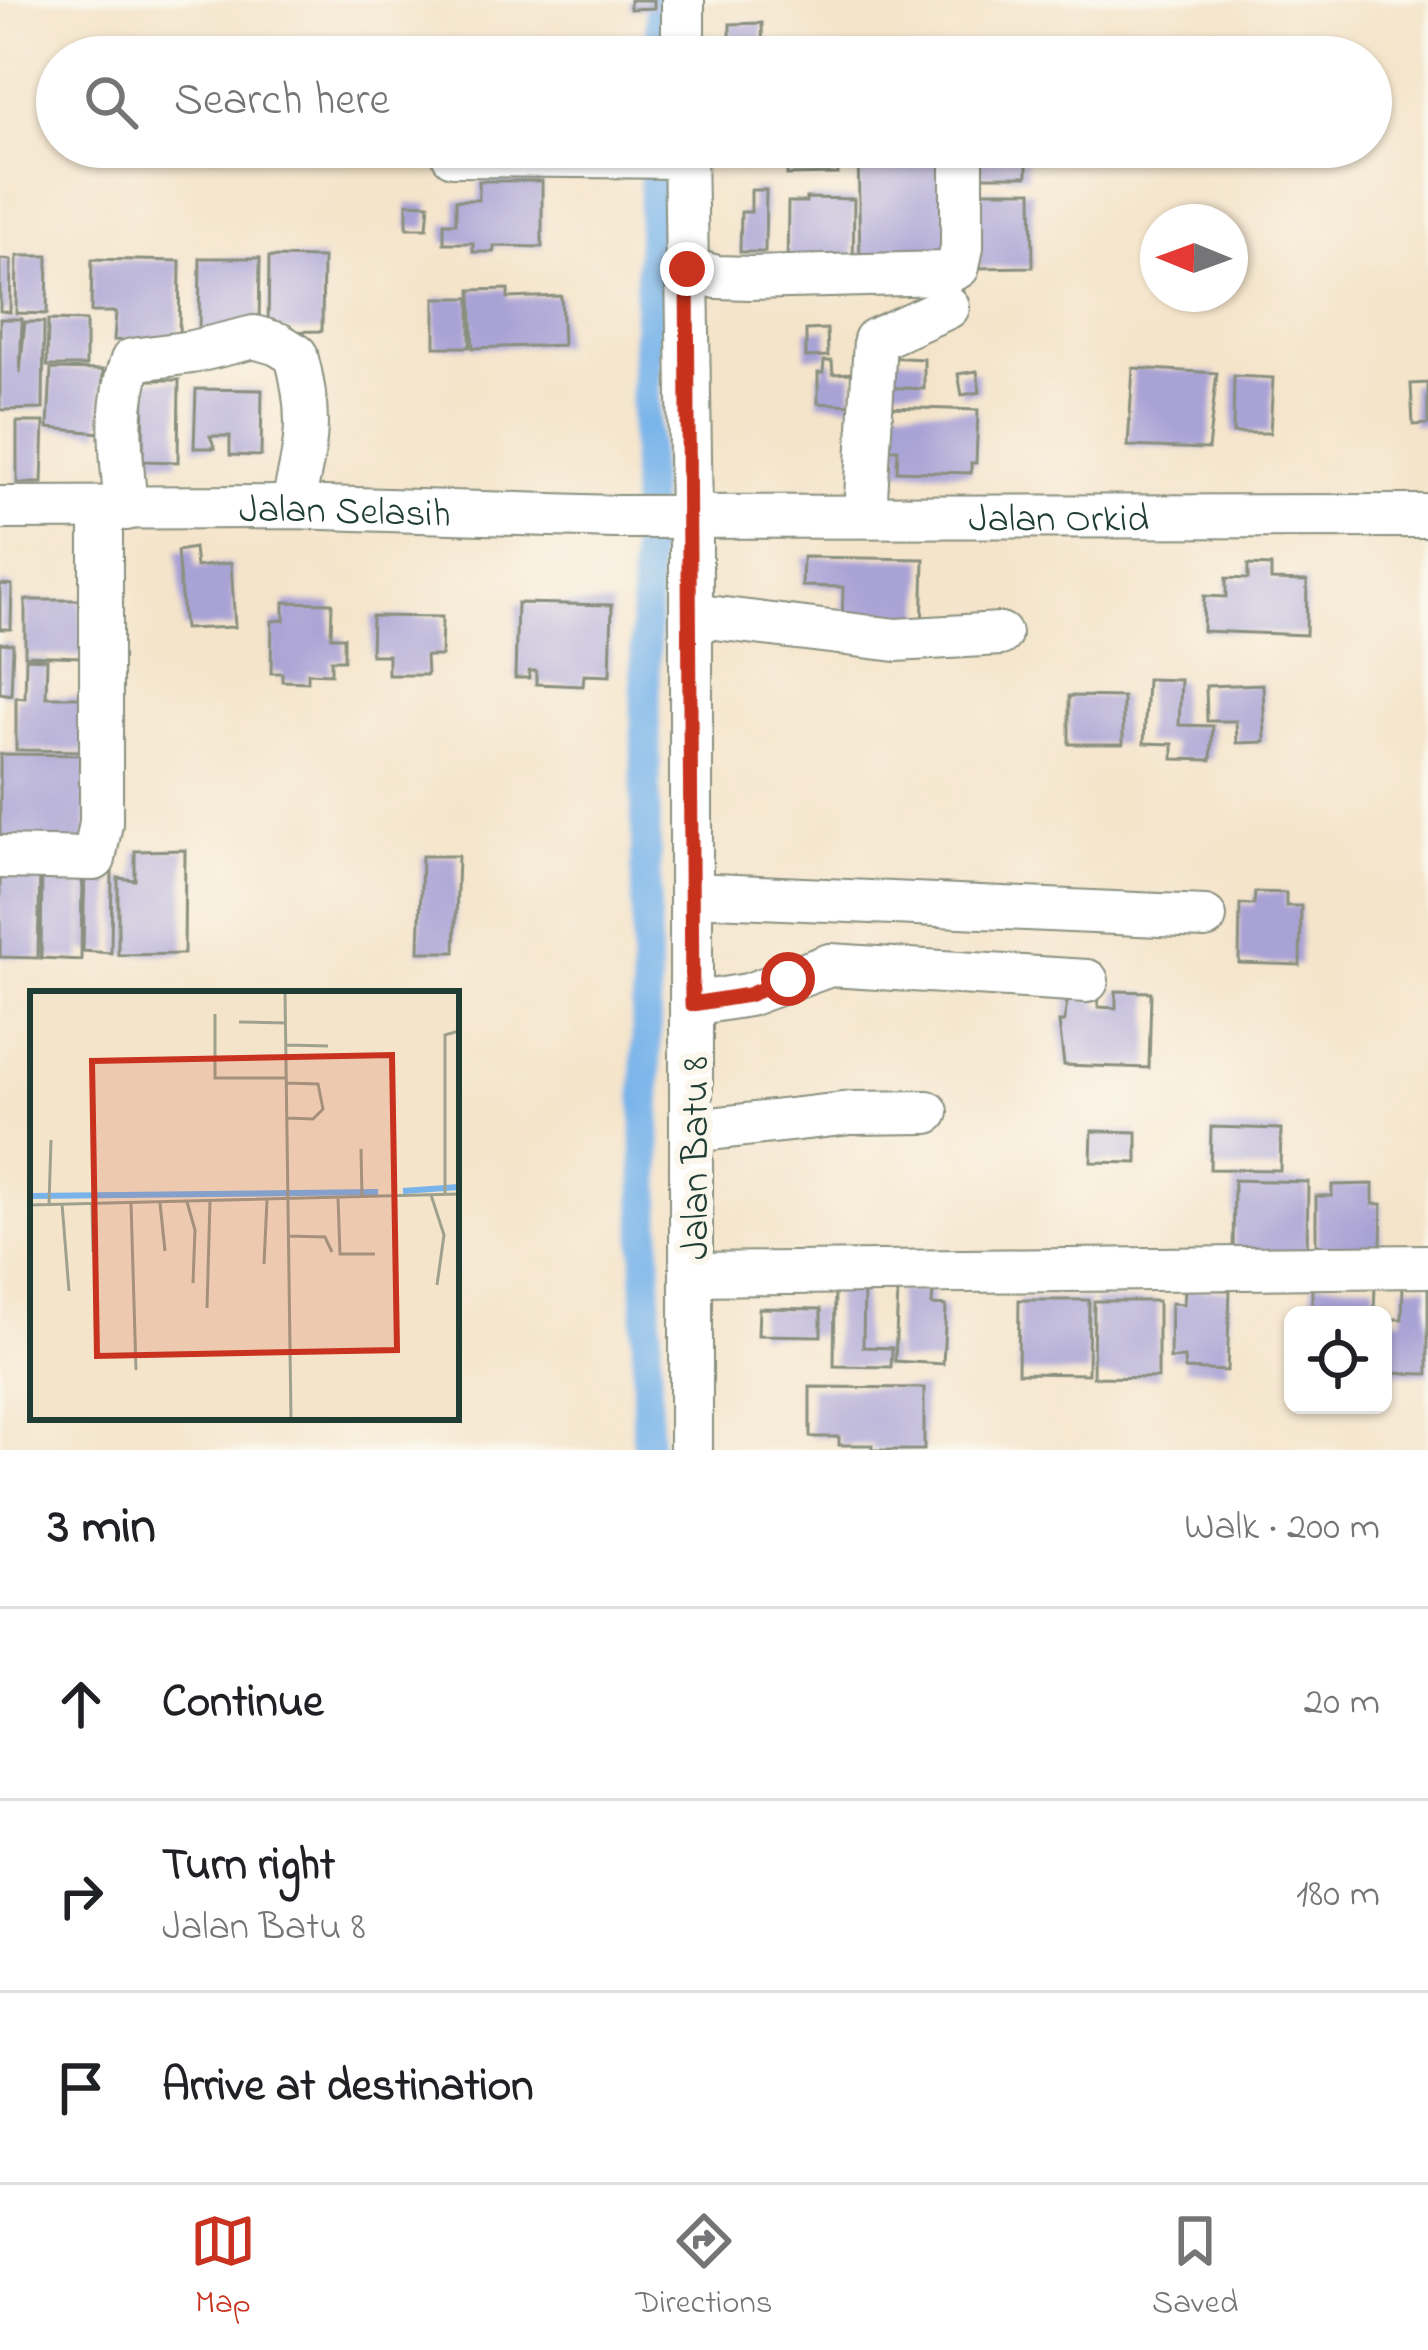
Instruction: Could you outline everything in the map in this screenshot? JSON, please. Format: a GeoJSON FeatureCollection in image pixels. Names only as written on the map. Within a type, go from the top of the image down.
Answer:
{"type":"FeatureCollection","features":[{"type":"Feature","properties":{"kind":"street"},"geometry":{"type":"LineString","coordinates":[[682,0],[683,36]]}},
{"type":"Feature","properties":{"kind":"street","name":"Jalan Batu 8"},"geometry":{"type":"LineString","coordinates":[[667,168],[687,269],[678,516],[691,614],[692,1450]]}},
{"type":"Feature","properties":{"kind":"street"},"geometry":{"type":"LineString","coordinates":[[687,269],[717,277],[749,278],[945,273],[958,267],[962,247],[962,168]]}},
{"type":"Feature","properties":{"kind":"street"},"geometry":{"type":"LineString","coordinates":[[865,516],[875,340],[948,307]]}},
{"type":"Feature","properties":{"kind":"street"},"geometry":{"type":"LineString","coordinates":[[0,857],[94,859],[100,823],[119,419],[122,384],[132,360],[254,337],[296,356],[304,384],[308,445],[292,507]]}},
{"type":"Feature","properties":{"kind":"street","name":"Jalan Selasih"},"geometry":{"type":"LineString","coordinates":[[0,508],[292,507],[678,516]]}},
{"type":"Feature","properties":{"kind":"street","name":"Jalan Orkid"},"geometry":{"type":"LineString","coordinates":[[678,516],[1428,516]]}},
{"type":"Feature","properties":{"kind":"street"},"geometry":{"type":"LineString","coordinates":[[691,614],[896,640],[1000,634]]}},
{"type":"Feature","properties":{"kind":"street"},"geometry":{"type":"LineString","coordinates":[[691,894],[1204,917]]}},
{"type":"Feature","properties":{"kind":"street"},"geometry":{"type":"LineString","coordinates":[[692,1004],[748,995],[830,965],[1087,981]]}},
{"type":"Feature","properties":{"kind":"street"},"geometry":{"type":"LineString","coordinates":[[693,1131],[851,1113],[927,1112]]}},
{"type":"Feature","properties":{"kind":"street"},"geometry":{"type":"LineString","coordinates":[[694,1274],[1428,1266]]}},
{"type":"Feature","properties":{"kind":"building"},"geometry":{"type":"Polygon","coordinates":[[[630,0],[654,0],[654,8],[630,9],[630,0]]]}},
{"type":"Feature","properties":{"kind":"building"},"geometry":{"type":"Polygon","coordinates":[[[762,23],[762,36],[730,36],[730,24],[762,23]]]}},
{"type":"Feature","properties":{"kind":"building"},"geometry":{"type":"Polygon","coordinates":[[[787,168],[838,168],[838,174],[787,175],[787,168]]]}},
{"type":"Feature","properties":{"kind":"building"},"geometry":{"type":"Polygon","coordinates":[[[858,168],[947,168],[949,263],[860,265],[858,168]]]}},
{"type":"Feature","properties":{"kind":"building"},"geometry":{"type":"Polygon","coordinates":[[[980,168],[1027,168],[1027,176],[980,176],[980,168]]]}},
{"type":"Feature","properties":{"kind":"building"},"geometry":{"type":"Polygon","coordinates":[[[479,181],[542,181],[542,247],[494,246],[494,252],[473,252],[473,243],[444,243],[444,223],[456,223],[456,200],[479,200],[479,181]]]}},
{"type":"Feature","properties":{"kind":"building"},"geometry":{"type":"Polygon","coordinates":[[[751,190],[766,190],[765,252],[740,252],[741,212],[751,212],[751,190]]]}},
{"type":"Feature","properties":{"kind":"building"},"geometry":{"type":"Polygon","coordinates":[[[976,191],[1032,191],[1033,267],[977,268],[976,191]]]}},
{"type":"Feature","properties":{"kind":"building"},"geometry":{"type":"Polygon","coordinates":[[[806,198],[854,199],[853,270],[787,269],[788,202],[806,202],[806,198]]]}},
{"type":"Feature","properties":{"kind":"building"},"geometry":{"type":"Polygon","coordinates":[[[407,203],[429,204],[427,228],[407,228],[407,203]]]}},
{"type":"Feature","properties":{"kind":"building"},"geometry":{"type":"Polygon","coordinates":[[[17,256],[48,256],[47,314],[16,313],[17,256]]]}},
{"type":"Feature","properties":{"kind":"building"},"geometry":{"type":"Polygon","coordinates":[[[269,257],[323,258],[322,331],[268,332],[269,257]]]}},
{"type":"Feature","properties":{"kind":"building"},"geometry":{"type":"Polygon","coordinates":[[[200,258],[260,258],[259,329],[199,331],[200,258]]]}},
{"type":"Feature","properties":{"kind":"building"},"geometry":{"type":"Polygon","coordinates":[[[0,259],[11,260],[10,312],[0,311],[0,259]]]}},
{"type":"Feature","properties":{"kind":"building"},"geometry":{"type":"Polygon","coordinates":[[[92,259],[180,261],[179,343],[114,340],[116,312],[91,312],[92,259]]]}},
{"type":"Feature","properties":{"kind":"building"},"geometry":{"type":"Polygon","coordinates":[[[508,289],[508,298],[561,296],[563,345],[473,348],[471,290],[508,289]]]}},
{"type":"Feature","properties":{"kind":"building"},"geometry":{"type":"Polygon","coordinates":[[[435,298],[470,298],[470,347],[435,347],[435,298]]]}},
{"type":"Feature","properties":{"kind":"building"},"geometry":{"type":"Polygon","coordinates":[[[0,319],[22,319],[20,373],[25,322],[44,322],[43,409],[0,410],[0,319]]]}},
{"type":"Feature","properties":{"kind":"building"},"geometry":{"type":"Polygon","coordinates":[[[48,320],[86,321],[86,366],[47,366],[48,320]]]}},
{"type":"Feature","properties":{"kind":"building"},"geometry":{"type":"Polygon","coordinates":[[[827,329],[828,356],[806,357],[806,330],[827,329]]]}},
{"type":"Feature","properties":{"kind":"building"},"geometry":{"type":"Polygon","coordinates":[[[883,357],[924,359],[924,389],[882,387],[883,357]]]}},
{"type":"Feature","properties":{"kind":"building"},"geometry":{"type":"Polygon","coordinates":[[[824,361],[832,361],[833,374],[852,373],[852,405],[818,403],[818,373],[823,373],[824,361]]]}},
{"type":"Feature","properties":{"kind":"building"},"geometry":{"type":"Polygon","coordinates":[[[1133,368],[1217,373],[1208,449],[1128,446],[1133,368]]]}},
{"type":"Feature","properties":{"kind":"building"},"geometry":{"type":"Polygon","coordinates":[[[51,369],[103,370],[101,433],[48,428],[51,369]]]}},
{"type":"Feature","properties":{"kind":"building"},"geometry":{"type":"Polygon","coordinates":[[[977,371],[980,392],[962,395],[958,374],[977,371]]]}},
{"type":"Feature","properties":{"kind":"building"},"geometry":{"type":"Polygon","coordinates":[[[1234,376],[1273,378],[1270,433],[1233,433],[1234,376]]]}},
{"type":"Feature","properties":{"kind":"building"},"geometry":{"type":"Polygon","coordinates":[[[144,380],[179,380],[178,462],[143,461],[144,380]]]}},
{"type":"Feature","properties":{"kind":"building"},"geometry":{"type":"Polygon","coordinates":[[[1428,383],[1428,424],[1413,425],[1411,384],[1428,383]]]}},
{"type":"Feature","properties":{"kind":"building"},"geometry":{"type":"Polygon","coordinates":[[[196,389],[262,390],[261,456],[230,455],[230,436],[210,436],[215,448],[194,448],[196,389]]]}},
{"type":"Feature","properties":{"kind":"building"},"geometry":{"type":"Polygon","coordinates":[[[889,407],[978,410],[976,463],[971,463],[971,473],[897,471],[898,449],[888,449],[889,407]]]}},
{"type":"Feature","properties":{"kind":"building"},"geometry":{"type":"Polygon","coordinates":[[[17,422],[44,422],[42,483],[17,483],[17,422]]]}},
{"type":"Feature","properties":{"kind":"building"},"geometry":{"type":"Polygon","coordinates":[[[194,548],[196,567],[231,563],[235,627],[184,629],[177,551],[194,548]]]}},
{"type":"Feature","properties":{"kind":"building"},"geometry":{"type":"Polygon","coordinates":[[[803,557],[924,559],[922,631],[842,630],[843,587],[802,586],[803,557]]]}},
{"type":"Feature","properties":{"kind":"building"},"geometry":{"type":"Polygon","coordinates":[[[1248,565],[1271,566],[1271,580],[1307,581],[1306,635],[1203,631],[1204,596],[1226,597],[1226,578],[1248,579],[1248,565]]]}},
{"type":"Feature","properties":{"kind":"building"},"geometry":{"type":"Polygon","coordinates":[[[0,584],[12,585],[11,629],[0,629],[0,584]]]}},
{"type":"Feature","properties":{"kind":"building"},"geometry":{"type":"Polygon","coordinates":[[[25,600],[81,600],[82,657],[25,655],[25,600]]]}},
{"type":"Feature","properties":{"kind":"building"},"geometry":{"type":"Polygon","coordinates":[[[284,602],[332,603],[331,637],[344,637],[344,660],[331,660],[331,674],[308,673],[308,682],[282,681],[282,673],[271,673],[272,621],[284,620],[284,602]]]}},
{"type":"Feature","properties":{"kind":"building"},"geometry":{"type":"Polygon","coordinates":[[[517,603],[612,605],[610,676],[584,675],[583,686],[536,684],[536,671],[529,671],[529,678],[515,678],[517,603]]]}},
{"type":"Feature","properties":{"kind":"building"},"geometry":{"type":"Polygon","coordinates":[[[372,616],[442,617],[441,656],[426,656],[427,675],[388,675],[388,655],[371,655],[372,616]]]}},
{"type":"Feature","properties":{"kind":"building"},"geometry":{"type":"Polygon","coordinates":[[[0,643],[13,644],[11,695],[0,693],[0,643]]]}},
{"type":"Feature","properties":{"kind":"building"},"geometry":{"type":"Polygon","coordinates":[[[26,658],[47,659],[46,697],[87,697],[86,751],[16,750],[16,697],[25,698],[26,658]]]}},
{"type":"Feature","properties":{"kind":"building"},"geometry":{"type":"Polygon","coordinates":[[[1147,679],[1181,680],[1179,725],[1213,726],[1211,760],[1173,759],[1173,744],[1144,743],[1147,679]]]}},
{"type":"Feature","properties":{"kind":"building"},"geometry":{"type":"Polygon","coordinates":[[[1263,684],[1265,742],[1237,743],[1236,721],[1207,721],[1206,686],[1263,684]]]}},
{"type":"Feature","properties":{"kind":"building"},"geometry":{"type":"Polygon","coordinates":[[[1069,696],[1123,697],[1123,744],[1069,744],[1069,696]]]}},
{"type":"Feature","properties":{"kind":"building"},"geometry":{"type":"Polygon","coordinates":[[[0,754],[88,755],[86,851],[0,850],[0,754]]]}},
{"type":"Feature","properties":{"kind":"building"},"geometry":{"type":"Polygon","coordinates":[[[185,850],[184,954],[118,955],[118,878],[135,880],[135,851],[185,850]]]}},
{"type":"Feature","properties":{"kind":"building"},"geometry":{"type":"Polygon","coordinates":[[[422,856],[458,856],[455,952],[419,952],[422,856]]]}},
{"type":"Feature","properties":{"kind":"building"},"geometry":{"type":"Polygon","coordinates":[[[0,868],[40,869],[38,958],[0,957],[0,868]]]}},
{"type":"Feature","properties":{"kind":"building"},"geometry":{"type":"Polygon","coordinates":[[[42,869],[82,870],[81,960],[41,958],[42,869]]]}},
{"type":"Feature","properties":{"kind":"building"},"geometry":{"type":"Polygon","coordinates":[[[85,870],[112,871],[111,953],[83,951],[85,870]]]}},
{"type":"Feature","properties":{"kind":"building"},"geometry":{"type":"Polygon","coordinates":[[[1255,892],[1286,893],[1286,906],[1301,906],[1300,965],[1239,963],[1240,904],[1254,905],[1255,892]]]}},
{"type":"Feature","properties":{"kind":"building"},"geometry":{"type":"Polygon","coordinates":[[[1116,991],[1151,992],[1149,1068],[1064,1065],[1059,1022],[1064,1022],[1068,996],[1099,997],[1098,1007],[1116,1008],[1116,991]]]}},
{"type":"Feature","properties":{"kind":"building"},"geometry":{"type":"Polygon","coordinates":[[[1211,1127],[1281,1129],[1280,1170],[1210,1169],[1211,1127]]]}},
{"type":"Feature","properties":{"kind":"building"},"geometry":{"type":"Polygon","coordinates":[[[1092,1131],[1137,1132],[1137,1163],[1091,1162],[1092,1131]]]}},
{"type":"Feature","properties":{"kind":"building"},"geometry":{"type":"Polygon","coordinates":[[[1234,1180],[1308,1182],[1307,1253],[1233,1254],[1234,1180]]]}},
{"type":"Feature","properties":{"kind":"building"},"geometry":{"type":"Polygon","coordinates":[[[1373,1184],[1373,1204],[1382,1204],[1381,1245],[1373,1245],[1373,1265],[1316,1253],[1316,1196],[1332,1196],[1332,1185],[1373,1184]]]}},
{"type":"Feature","properties":{"kind":"building"},"geometry":{"type":"Polygon","coordinates":[[[1312,1283],[1375,1284],[1374,1306],[1312,1306],[1312,1283]]]}},
{"type":"Feature","properties":{"kind":"building"},"geometry":{"type":"Polygon","coordinates":[[[1403,1285],[1428,1285],[1428,1374],[1392,1373],[1392,1319],[1402,1319],[1403,1285]]]}},
{"type":"Feature","properties":{"kind":"building"},"geometry":{"type":"Polygon","coordinates":[[[835,1286],[864,1286],[863,1347],[892,1348],[891,1367],[834,1366],[835,1286]]]}},
{"type":"Feature","properties":{"kind":"building"},"geometry":{"type":"Polygon","coordinates":[[[1185,1289],[1230,1290],[1227,1371],[1185,1369],[1184,1358],[1170,1359],[1171,1303],[1184,1304],[1185,1289]]]}},
{"type":"Feature","properties":{"kind":"building"},"geometry":{"type":"Polygon","coordinates":[[[898,1290],[933,1291],[932,1305],[946,1306],[943,1364],[895,1361],[898,1290]]]}},
{"type":"Feature","properties":{"kind":"building"},"geometry":{"type":"Polygon","coordinates":[[[1019,1300],[1089,1300],[1088,1374],[1018,1373],[1019,1300]]]}},
{"type":"Feature","properties":{"kind":"building"},"geometry":{"type":"Polygon","coordinates":[[[1094,1301],[1158,1301],[1158,1378],[1093,1377],[1094,1301]]]}},
{"type":"Feature","properties":{"kind":"building"},"geometry":{"type":"Polygon","coordinates":[[[759,1308],[821,1309],[821,1336],[758,1335],[759,1308]]]}},
{"type":"Feature","properties":{"kind":"building"},"geometry":{"type":"Polygon","coordinates":[[[810,1387],[924,1388],[924,1450],[872,1450],[872,1445],[839,1445],[839,1437],[810,1437],[810,1387]]]}},
{"type":"Feature","properties":{"kind":"waterway"},"geometry":{"type":"LineString","coordinates":[[660,0],[660,36]]}},
{"type":"Feature","properties":{"kind":"waterway"},"geometry":{"type":"LineString","coordinates":[[647,1450],[645,393],[655,168]]}},
{"type":"Feature","properties":{"kind":"route"},"geometry":{"type":"LineString","coordinates":[[687,269],[692,1004],[748,995],[788,979]]}}]}
